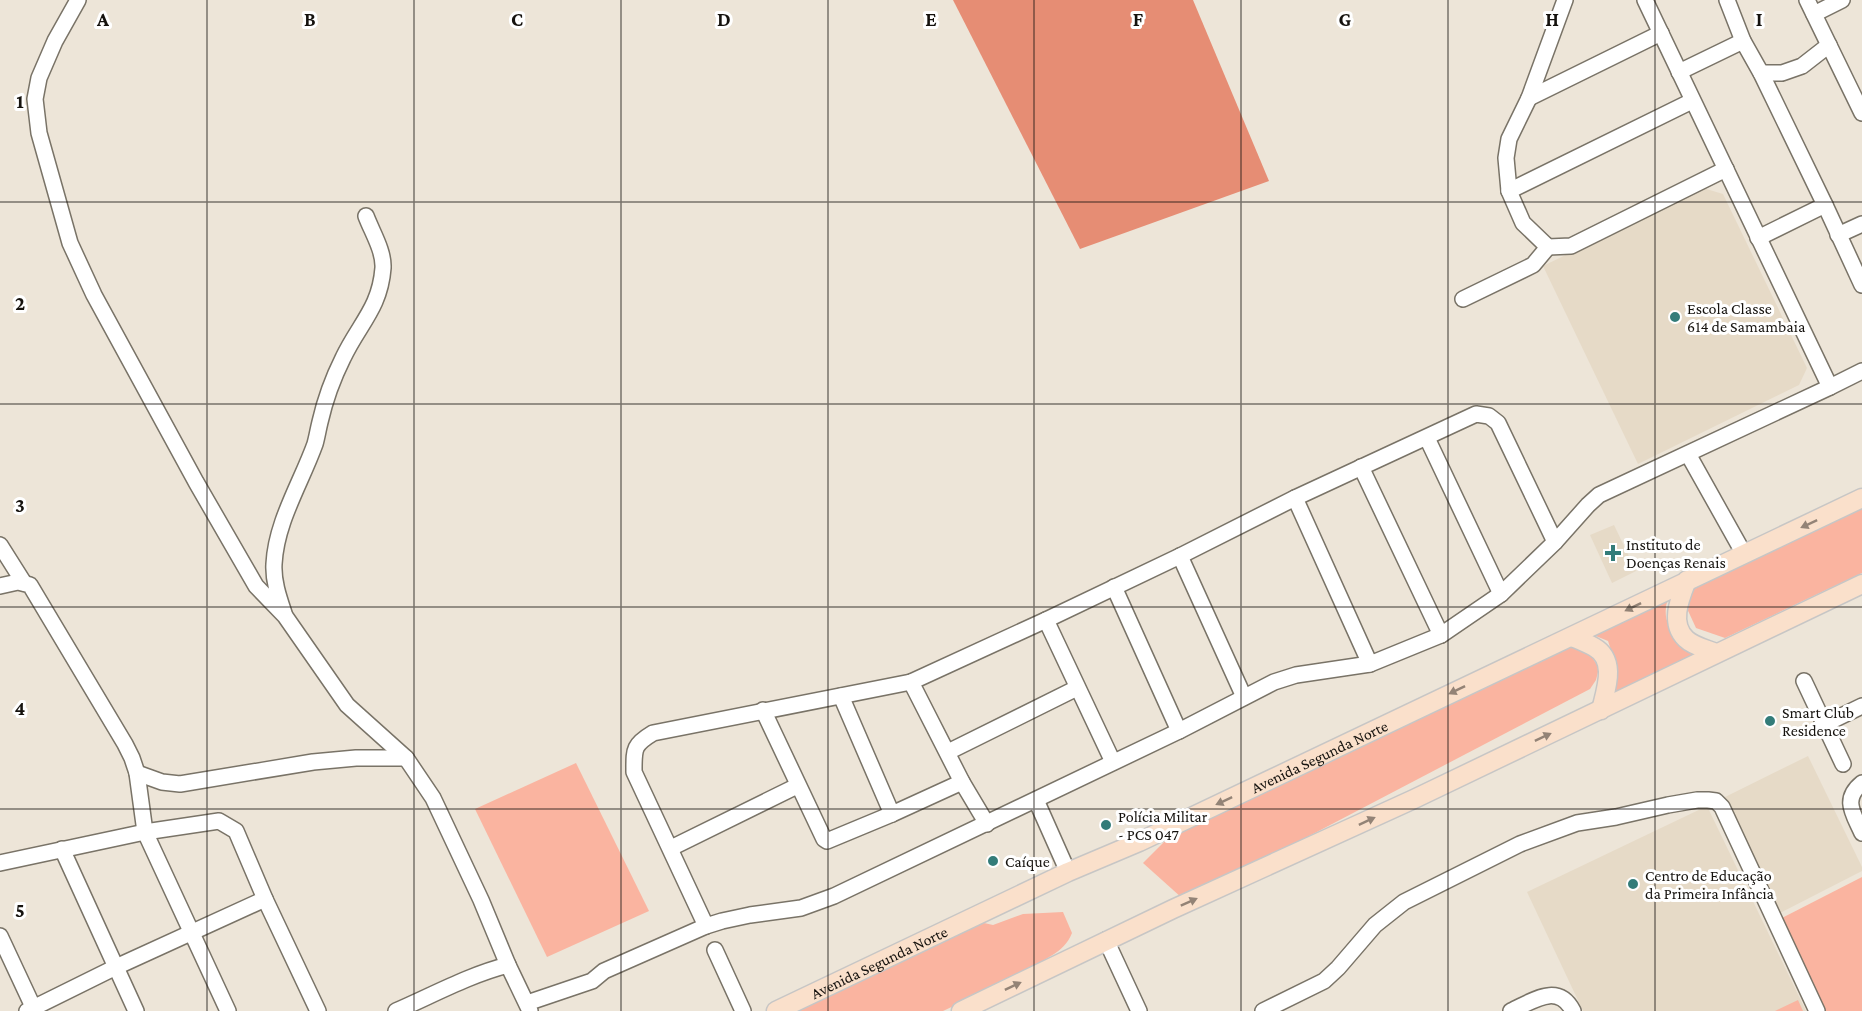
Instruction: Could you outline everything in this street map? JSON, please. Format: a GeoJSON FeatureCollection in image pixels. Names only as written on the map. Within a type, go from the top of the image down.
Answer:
{"type":"FeatureCollection","features":[{"type":"Feature","properties":{"kind":"main road","name":"Avenida Segunda Norte"},"geometry":{"type":"LineString","coordinates":[[776,1011],[1068,872],[1139,842],[1862,498]]}},
{"type":"Feature","properties":{"kind":"main road"},"geometry":{"type":"LineString","coordinates":[[1687,580],[1678,603],[1677,616],[1680,629],[1685,638],[1716,653]]}},
{"type":"Feature","properties":{"kind":"main road"},"geometry":{"type":"LineString","coordinates":[[961,1011],[1106,940],[1414,799],[1862,584]]}},
{"type":"Feature","properties":{"kind":"main road"},"geometry":{"type":"LineString","coordinates":[[1572,637],[1595,647],[1608,663],[1609,672],[1601,710]]}},
{"type":"Feature","properties":{"kind":"street"},"geometry":{"type":"LineString","coordinates":[[78,0],[55,41],[39,78],[35,99],[39,133],[70,243],[94,295],[196,483],[256,586],[285,616],[347,705],[406,758],[433,798],[528,1007],[592,981],[604,971],[706,926],[750,915],[818,904],[1179,731],[1274,682],[1296,675],[1370,664],[1441,635],[1501,594],[1599,495],[1862,371]]}},
{"type":"Feature","properties":{"kind":"street"},"geometry":{"type":"LineString","coordinates":[[1565,0],[1529,98],[1509,139],[1506,158],[1509,191],[1523,224],[1548,247],[1571,246],[1726,169]]}},
{"type":"Feature","properties":{"kind":"street"},"geometry":{"type":"LineString","coordinates":[[1645,0],[1830,387]]}},
{"type":"Feature","properties":{"kind":"street"},"geometry":{"type":"LineString","coordinates":[[1727,0],[1743,41],[1761,73],[1862,285]]}},
{"type":"Feature","properties":{"kind":"street"},"geometry":{"type":"LineString","coordinates":[[1807,0],[1862,113]]}},
{"type":"Feature","properties":{"kind":"street"},"geometry":{"type":"LineString","coordinates":[[1814,14],[1842,0]]}},
{"type":"Feature","properties":{"kind":"street"},"geometry":{"type":"LineString","coordinates":[[1529,98],[1661,33]]}},
{"type":"Feature","properties":{"kind":"street"},"geometry":{"type":"LineString","coordinates":[[1679,72],[1743,41]]}},
{"type":"Feature","properties":{"kind":"street"},"geometry":{"type":"LineString","coordinates":[[1761,73],[1782,73],[1802,66],[1829,45]]}},
{"type":"Feature","properties":{"kind":"street"},"geometry":{"type":"LineString","coordinates":[[1509,191],[1692,100]]}},
{"type":"Feature","properties":{"kind":"street"},"geometry":{"type":"LineString","coordinates":[[1758,238],[1825,205]]}},
{"type":"Feature","properties":{"kind":"street"},"geometry":{"type":"LineString","coordinates":[[285,616],[277,592],[274,566],[276,543],[315,442],[334,378],[351,342],[369,315],[380,287],[383,265],[366,216]]}},
{"type":"Feature","properties":{"kind":"street"},"geometry":{"type":"LineString","coordinates":[[1838,235],[1862,224]]}},
{"type":"Feature","properties":{"kind":"street"},"geometry":{"type":"LineString","coordinates":[[1463,299],[1533,265],[1548,247]]}},
{"type":"Feature","properties":{"kind":"street"},"geometry":{"type":"LineString","coordinates":[[706,926],[634,772],[634,754],[639,742],[653,733],[911,682],[1046,620],[1295,498],[1476,414],[1489,416],[1498,423],[1555,542]]}},
{"type":"Feature","properties":{"kind":"street"},"geometry":{"type":"LineString","coordinates":[[1426,438],[1501,594]]}},
{"type":"Feature","properties":{"kind":"street"},"geometry":{"type":"LineString","coordinates":[[1688,454],[1744,554]]}},
{"type":"Feature","properties":{"kind":"street"},"geometry":{"type":"LineString","coordinates":[[1361,467],[1441,635]]}},
{"type":"Feature","properties":{"kind":"street"},"geometry":{"type":"LineString","coordinates":[[1295,498],[1370,664]]}},
{"type":"Feature","properties":{"kind":"street"},"geometry":{"type":"LineString","coordinates":[[0,545],[24,583]]}},
{"type":"Feature","properties":{"kind":"street"},"geometry":{"type":"LineString","coordinates":[[1180,556],[1244,697]]}},
{"type":"Feature","properties":{"kind":"street"},"geometry":{"type":"LineString","coordinates":[[0,586],[18,582],[30,585],[125,744],[137,773],[145,832],[228,1011]]}},
{"type":"Feature","properties":{"kind":"street"},"geometry":{"type":"LineString","coordinates":[[1114,587],[1179,731]]}},
{"type":"Feature","properties":{"kind":"street"},"geometry":{"type":"LineString","coordinates":[[1046,620],[1113,762]]}},
{"type":"Feature","properties":{"kind":"street"},"geometry":{"type":"LineString","coordinates":[[1804,681],[1843,764]]}},
{"type":"Feature","properties":{"kind":"street"},"geometry":{"type":"LineString","coordinates":[[911,682],[962,782],[987,824]]}},
{"type":"Feature","properties":{"kind":"street"},"geometry":{"type":"LineString","coordinates":[[948,752],[1077,688]]}},
{"type":"Feature","properties":{"kind":"street"},"geometry":{"type":"LineString","coordinates":[[841,696],[892,814]]}},
{"type":"Feature","properties":{"kind":"street"},"geometry":{"type":"LineString","coordinates":[[1825,724],[1862,706]]}},
{"type":"Feature","properties":{"kind":"street"},"geometry":{"type":"LineString","coordinates":[[763,710],[797,786],[827,841],[962,782]]}},
{"type":"Feature","properties":{"kind":"street"},"geometry":{"type":"LineString","coordinates":[[137,773],[162,782],[180,784],[313,762],[356,758],[406,758]]}},
{"type":"Feature","properties":{"kind":"street"},"geometry":{"type":"LineString","coordinates":[[1862,783],[1854,789],[1850,808],[1862,833]]}},
{"type":"Feature","properties":{"kind":"street"},"geometry":{"type":"LineString","coordinates":[[671,848],[797,786]]}},
{"type":"Feature","properties":{"kind":"street"},"geometry":{"type":"LineString","coordinates":[[1036,800],[1068,872]]}},
{"type":"Feature","properties":{"kind":"street"},"geometry":{"type":"LineString","coordinates":[[1263,1011],[1324,981],[1375,925],[1404,902],[1520,844],[1577,823],[1697,800],[1708,800],[1716,801],[1722,807],[1817,1011]]}},
{"type":"Feature","properties":{"kind":"street"},"geometry":{"type":"LineString","coordinates":[[0,863],[145,832],[219,820],[236,831],[318,1011]]}},
{"type":"Feature","properties":{"kind":"street"},"geometry":{"type":"LineString","coordinates":[[62,849],[136,1011]]}},
{"type":"Feature","properties":{"kind":"street"},"geometry":{"type":"LineString","coordinates":[[0,936],[32,1010],[116,967],[265,899]]}},
{"type":"Feature","properties":{"kind":"street"},"geometry":{"type":"LineString","coordinates":[[1106,940],[1137,1010]]}},
{"type":"Feature","properties":{"kind":"street"},"geometry":{"type":"LineString","coordinates":[[714,950],[743,1011]]}},
{"type":"Feature","properties":{"kind":"street"},"geometry":{"type":"LineString","coordinates":[[396,1011],[477,974],[508,965]]}},
{"type":"Feature","properties":{"kind":"street"},"geometry":{"type":"LineString","coordinates":[[1511,1011],[1548,995],[1564,999],[1573,1011]]}},
{"type":"Feature","properties":{"kind":"shaded area"},"geometry":{"type":"Polygon","coordinates":[[[953,0],[1193,0],[1269,181],[1080,249],[953,0]]]}},
{"type":"Feature","properties":{"kind":"shaded area","name":"Escola Classe 614 de Samambaia"},"geometry":{"type":"Polygon","coordinates":[[[1703,188],[1723,194],[1807,368],[1799,385],[1638,464],[1543,266],[1703,188]]]}},
{"type":"Feature","properties":{"kind":"shaded area"},"geometry":{"type":"Polygon","coordinates":[[[1862,504],[1862,573],[1725,638],[1696,628],[1684,602],[1697,581],[1862,504]]]}},
{"type":"Feature","properties":{"kind":"shaded area","name":"Instituto de Doenças Renais"},"geometry":{"type":"Polygon","coordinates":[[[1614,525],[1636,571],[1612,583],[1590,535],[1614,525]]]}},
{"type":"Feature","properties":{"kind":"shaded area"},"geometry":{"type":"Polygon","coordinates":[[[1672,593],[1666,605],[1667,622],[1675,635],[1697,654],[1612,695],[1618,671],[1608,641],[1591,634],[1672,593]]]}},
{"type":"Feature","properties":{"kind":"shaded area"},"geometry":{"type":"Polygon","coordinates":[[[1577,647],[1588,651],[1599,668],[1596,680],[1590,689],[1246,869],[1182,898],[1143,863],[1177,829],[1569,648],[1577,647]]]}},
{"type":"Feature","properties":{"kind":"shaded area","name":"Centro de Educação da Primeira Infância"},"geometry":{"type":"Polygon","coordinates":[[[1808,756],[1862,871],[1778,914],[1723,798],[1808,756]]]}},
{"type":"Feature","properties":{"kind":"shaded area"},"geometry":{"type":"Polygon","coordinates":[[[576,763],[649,911],[547,957],[475,809],[576,763]]]}},
{"type":"Feature","properties":{"kind":"shaded area"},"geometry":{"type":"Polygon","coordinates":[[[1707,806],[1806,1011],[1583,1011],[1527,892],[1707,806]]]}},
{"type":"Feature","properties":{"kind":"shaded area"},"geometry":{"type":"Polygon","coordinates":[[[1862,877],[1862,1011],[1813,1011],[1770,924],[1862,877]]]}},
{"type":"Feature","properties":{"kind":"shaded area"},"geometry":{"type":"Polygon","coordinates":[[[1063,912],[1072,933],[1058,951],[1028,971],[943,1011],[786,1011],[975,921],[993,925],[1023,914],[1063,912]]]}},
{"type":"Feature","properties":{"kind":"shaded area"},"geometry":{"type":"Polygon","coordinates":[[[1798,1000],[1803,1011],[1775,1011],[1798,1000]]]}},
{"type":"Feature","properties":{"kind":"place","name":"Escola Classe 614 de Samambaia"},"geometry":{"type":"Point","coordinates":[1675,317]}},
{"type":"Feature","properties":{"kind":"place","name":"Instituto de Doenças Renais"},"geometry":{"type":"Point","coordinates":[1613,553]}},
{"type":"Feature","properties":{"kind":"place","name":"Smart Club Residence"},"geometry":{"type":"Point","coordinates":[1770,721]}},
{"type":"Feature","properties":{"kind":"place","name":"Polícia Militar - PCS 047"},"geometry":{"type":"Point","coordinates":[1106,825]}},
{"type":"Feature","properties":{"kind":"place","name":"Caíque"},"geometry":{"type":"Point","coordinates":[993,861]}},
{"type":"Feature","properties":{"kind":"place","name":"Centro de Educação da Primeira Infância"},"geometry":{"type":"Point","coordinates":[1633,884]}}]}
